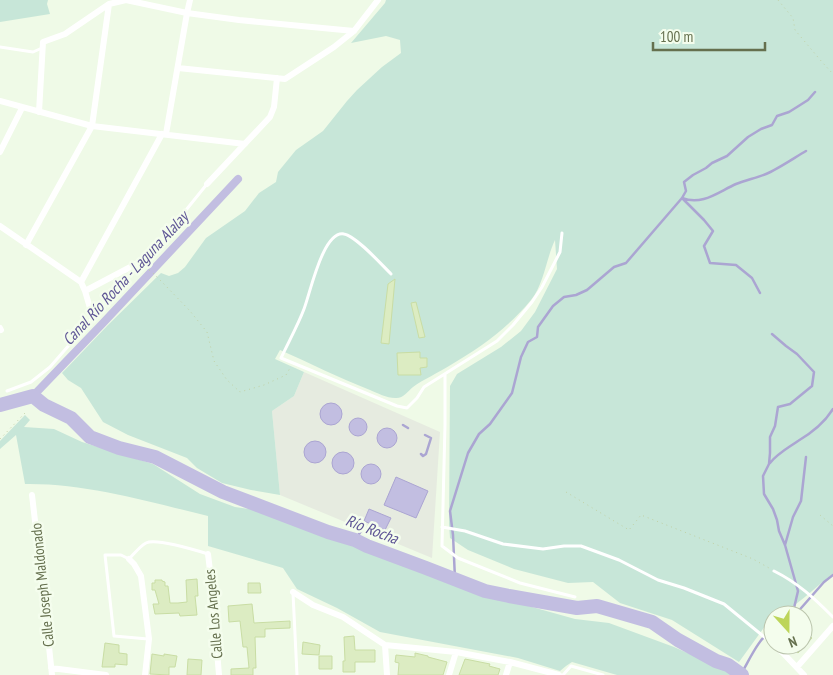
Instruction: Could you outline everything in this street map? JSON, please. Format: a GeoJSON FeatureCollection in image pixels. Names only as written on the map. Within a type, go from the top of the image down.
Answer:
{"type":"FeatureCollection","features":[{"type":"Feature","properties":{"kind":"street"},"geometry":{"type":"LineString","coordinates":[[40,112],[43,42],[65,34],[109,4],[126,0],[186,13],[354,31]]}},
{"type":"Feature","properties":{"kind":"street"},"geometry":{"type":"LineString","coordinates":[[81,282],[164,134],[190,0]]}},
{"type":"Feature","properties":{"kind":"street"},"geometry":{"type":"LineString","coordinates":[[178,68],[285,79],[334,47],[354,31],[378,0]]}},
{"type":"Feature","properties":{"kind":"street"},"geometry":{"type":"LineString","coordinates":[[26,245],[92,126],[109,4]]}},
{"type":"Feature","properties":{"kind":"street"},"geometry":{"type":"LineString","coordinates":[[206,184],[270,117],[274,107],[277,78]]}},
{"type":"Feature","properties":{"kind":"street"},"geometry":{"type":"LineString","coordinates":[[0,101],[92,126],[245,144]]}},
{"type":"Feature","properties":{"kind":"street"},"geometry":{"type":"LineString","coordinates":[[0,152],[22,108]]}},
{"type":"Feature","properties":{"kind":"street"},"geometry":{"type":"LineString","coordinates":[[0,226],[81,282],[90,308]]}},
{"type":"Feature","properties":{"kind":"street"},"geometry":{"type":"LineString","coordinates":[[85,291],[138,263],[153,251]]}},
{"type":"Feature","properties":{"kind":"street","name":"Calle Joseph Maldonado"},"geometry":{"type":"LineString","coordinates":[[32,495],[51,672]]}},
{"type":"Feature","properties":{"kind":"street","name":"Calle Los Angeles"},"geometry":{"type":"LineString","coordinates":[[208,554],[219,675]]}},
{"type":"Feature","properties":{"kind":"street"},"geometry":{"type":"LineString","coordinates":[[129,560],[134,564],[141,576],[149,639],[145,675]]}},
{"type":"Feature","properties":{"kind":"street"},"geometry":{"type":"LineString","coordinates":[[293,592],[313,605],[343,617],[385,645],[456,652],[510,662],[559,675]]}},
{"type":"Feature","properties":{"kind":"street"},"geometry":{"type":"LineString","coordinates":[[797,667],[833,626]]}},
{"type":"Feature","properties":{"kind":"street"},"geometry":{"type":"LineString","coordinates":[[385,645],[387,675]]}},
{"type":"Feature","properties":{"kind":"street"},"geometry":{"type":"LineString","coordinates":[[450,675],[456,652]]}},
{"type":"Feature","properties":{"kind":"street"},"geometry":{"type":"LineString","coordinates":[[784,655],[804,675]]}},
{"type":"Feature","properties":{"kind":"street"},"geometry":{"type":"LineString","coordinates":[[506,675],[510,662]]}},
{"type":"Feature","properties":{"kind":"street"},"geometry":{"type":"LineString","coordinates":[[51,672],[106,675]]}},
{"type":"Feature","properties":{"kind":"lane"},"geometry":{"type":"LineString","coordinates":[[0,47],[33,52],[43,48]]}},
{"type":"Feature","properties":{"kind":"lane"},"geometry":{"type":"LineString","coordinates":[[153,251],[206,184]]}},
{"type":"Feature","properties":{"kind":"lane"},"geometry":{"type":"LineString","coordinates":[[391,274],[353,237],[338,234],[332,238],[314,275],[304,308],[281,358],[397,406],[407,408],[424,387],[497,341],[513,326],[542,287],[560,252],[562,233]]}},
{"type":"Feature","properties":{"kind":"lane"},"geometry":{"type":"LineString","coordinates":[[6,391],[30,382],[50,367],[90,322],[92,316],[90,308]]}},
{"type":"Feature","properties":{"kind":"lane"},"geometry":{"type":"LineString","coordinates":[[445,374],[442,546],[458,558],[520,583],[575,597]]}},
{"type":"Feature","properties":{"kind":"lane"},"geometry":{"type":"LineString","coordinates":[[442,527],[465,531],[503,544],[544,549],[580,546],[619,560],[658,580],[724,604],[763,636]]}},
{"type":"Feature","properties":{"kind":"lane"},"geometry":{"type":"LineString","coordinates":[[149,639],[114,636],[105,555],[121,555],[129,560],[144,543],[151,542],[175,545],[208,554]]}},
{"type":"Feature","properties":{"kind":"lane"},"geometry":{"type":"LineString","coordinates":[[774,571],[789,578],[801,587],[833,616]]}},
{"type":"Feature","properties":{"kind":"lane"},"geometry":{"type":"LineString","coordinates":[[293,592],[297,675]]}},
{"type":"Feature","properties":{"kind":"lane"},"geometry":{"type":"LineString","coordinates":[[563,675],[571,666],[603,675]]}},
{"type":"Feature","properties":{"kind":"path"},"geometry":{"type":"LineString","coordinates":[[778,0],[793,18],[795,30],[833,74]]}},
{"type":"Feature","properties":{"kind":"path"},"geometry":{"type":"LineString","coordinates":[[149,270],[190,311],[207,332],[214,361],[227,380],[240,392],[264,385],[286,375],[292,362]]}},
{"type":"Feature","properties":{"kind":"path"},"geometry":{"type":"LineString","coordinates":[[0,439],[25,413]]}},
{"type":"Feature","properties":{"kind":"path"},"geometry":{"type":"LineString","coordinates":[[566,492],[630,530],[641,515],[753,560],[774,571]]}},
{"type":"Feature","properties":{"kind":"path"},"geometry":{"type":"LineString","coordinates":[[820,515],[833,526]]}},
{"type":"Feature","properties":{"kind":"shaded area"},"geometry":{"type":"Polygon","coordinates":[[[304,372],[440,432],[432,558],[280,495],[272,411],[294,396],[304,372]]]}},
{"type":"Feature","properties":{"kind":"shaded area"},"geometry":{"type":"Polygon","coordinates":[[[331,403],[339,406],[342,414],[339,422],[331,425],[323,422],[320,414],[323,406],[331,403]]]}},
{"type":"Feature","properties":{"kind":"shaded area"},"geometry":{"type":"Polygon","coordinates":[[[358,418],[366,423],[367,427],[362,435],[358,436],[350,431],[349,427],[354,419],[358,418]]]}},
{"type":"Feature","properties":{"kind":"shaded area"},"geometry":{"type":"Polygon","coordinates":[[[387,428],[394,431],[397,438],[394,445],[387,448],[380,445],[377,438],[380,431],[387,428]]]}},
{"type":"Feature","properties":{"kind":"shaded area"},"geometry":{"type":"Polygon","coordinates":[[[315,441],[323,444],[326,452],[323,460],[315,463],[307,460],[304,452],[307,444],[315,441]]]}},
{"type":"Feature","properties":{"kind":"shaded area"},"geometry":{"type":"Polygon","coordinates":[[[343,452],[351,455],[354,463],[351,471],[343,474],[335,471],[332,463],[335,455],[343,452]]]}},
{"type":"Feature","properties":{"kind":"shaded area"},"geometry":{"type":"Polygon","coordinates":[[[371,464],[378,467],[381,474],[378,481],[371,484],[364,481],[361,474],[364,467],[371,464]]]}},
{"type":"Feature","properties":{"kind":"shaded area"},"geometry":{"type":"Polygon","coordinates":[[[396,477],[428,491],[416,518],[384,505],[396,477]]]}},
{"type":"Feature","properties":{"kind":"shaded area"},"geometry":{"type":"Polygon","coordinates":[[[369,509],[391,518],[385,530],[364,521],[369,509]]]}},
{"type":"Feature","properties":{"kind":"green space"},"geometry":{"type":"Polygon","coordinates":[[[0,0],[48,0],[47,4],[50,14],[0,22],[0,0]]]}},
{"type":"Feature","properties":{"kind":"green space"},"geometry":{"type":"Polygon","coordinates":[[[386,0],[833,0],[833,574],[794,605],[763,605],[763,629],[739,662],[672,620],[620,603],[593,582],[568,583],[514,569],[468,550],[450,538],[450,386],[457,374],[501,347],[521,331],[535,312],[557,269],[555,240],[539,287],[522,310],[483,345],[417,384],[405,395],[398,398],[379,394],[347,381],[280,350],[275,359],[304,372],[294,396],[272,411],[280,495],[222,483],[197,468],[187,458],[128,435],[103,422],[81,388],[68,380],[62,373],[161,273],[169,276],[178,273],[185,267],[206,238],[245,211],[259,193],[276,182],[278,172],[296,150],[323,131],[357,90],[382,67],[401,53],[400,40],[386,36],[351,43],[386,0]]]}},
{"type":"Feature","properties":{"kind":"green space"},"geometry":{"type":"Polygon","coordinates":[[[25,415],[30,420],[24,427],[54,429],[82,442],[153,464],[200,494],[235,507],[263,511],[291,522],[301,522],[321,533],[371,550],[475,591],[575,619],[609,623],[674,647],[726,670],[732,675],[617,675],[572,662],[560,671],[518,658],[380,632],[337,608],[297,589],[283,568],[208,546],[208,516],[94,490],[25,484],[16,435],[0,449],[0,441],[25,415]]]}},
{"type":"Feature","properties":{"kind":"building"},"geometry":{"type":"Polygon","coordinates":[[[395,279],[389,344],[381,343],[388,284],[395,279]]]}},
{"type":"Feature","properties":{"kind":"building"},"geometry":{"type":"Polygon","coordinates":[[[416,302],[425,337],[419,338],[411,303],[416,302]]]}},
{"type":"Feature","properties":{"kind":"building"},"geometry":{"type":"Polygon","coordinates":[[[420,352],[420,358],[427,358],[427,367],[420,368],[421,375],[398,375],[397,353],[420,352]]]}},
{"type":"Feature","properties":{"kind":"building"},"geometry":{"type":"Polygon","coordinates":[[[197,579],[198,596],[195,596],[197,615],[180,616],[179,613],[155,614],[153,604],[159,604],[155,590],[152,590],[152,583],[155,583],[155,580],[162,580],[165,582],[165,586],[168,586],[170,603],[178,603],[187,602],[186,580],[197,579]]]}},
{"type":"Feature","properties":{"kind":"building"},"geometry":{"type":"Polygon","coordinates":[[[248,583],[260,583],[261,593],[248,593],[248,583]]]}},
{"type":"Feature","properties":{"kind":"building"},"geometry":{"type":"Polygon","coordinates":[[[252,604],[254,623],[290,621],[290,628],[265,629],[265,637],[255,637],[256,668],[253,668],[253,675],[231,675],[231,669],[249,668],[247,647],[243,647],[240,621],[229,622],[228,606],[252,604]]]}},
{"type":"Feature","properties":{"kind":"building"},"geometry":{"type":"Polygon","coordinates":[[[354,636],[355,650],[375,650],[375,662],[355,662],[355,672],[343,672],[343,661],[345,661],[344,637],[354,636]]]}},
{"type":"Feature","properties":{"kind":"building"},"geometry":{"type":"Polygon","coordinates":[[[303,642],[320,645],[319,655],[302,654],[303,642]]]}},
{"type":"Feature","properties":{"kind":"building"},"geometry":{"type":"Polygon","coordinates":[[[105,643],[119,645],[119,653],[127,654],[127,665],[115,664],[115,667],[102,667],[105,643]]]}},
{"type":"Feature","properties":{"kind":"building"},"geometry":{"type":"Polygon","coordinates":[[[415,653],[447,662],[443,675],[398,675],[399,663],[395,662],[396,655],[415,657],[415,653]]]}},
{"type":"Feature","properties":{"kind":"building"},"geometry":{"type":"Polygon","coordinates":[[[152,654],[177,656],[175,667],[169,667],[169,675],[150,674],[152,654]]]}},
{"type":"Feature","properties":{"kind":"building"},"geometry":{"type":"Polygon","coordinates":[[[319,656],[332,656],[332,669],[319,669],[319,656]]]}},
{"type":"Feature","properties":{"kind":"building"},"geometry":{"type":"Polygon","coordinates":[[[188,659],[202,660],[201,675],[187,675],[188,659]]]}},
{"type":"Feature","properties":{"kind":"building"},"geometry":{"type":"Polygon","coordinates":[[[465,659],[490,664],[489,666],[500,669],[498,675],[459,675],[465,659]]]}},
{"type":"Feature","properties":{"kind":"waterway"},"geometry":{"type":"LineString","coordinates":[[455,579],[450,511],[468,453],[479,434],[490,424],[512,393],[521,357],[528,342],[537,337],[538,327],[553,306],[564,297],[576,295],[587,290],[614,267],[626,263],[682,198],[686,191],[684,182],[712,163],[727,156],[748,137],[772,125],[777,116],[797,107],[808,100],[815,92]]}},
{"type":"Feature","properties":{"kind":"waterway"},"geometry":{"type":"LineString","coordinates":[[682,198],[696,200],[710,197],[736,184],[771,172],[806,151]]}},
{"type":"Feature","properties":{"kind":"waterway","name":"Canal Río Rocha - Laguna Alalay"},"geometry":{"type":"LineString","coordinates":[[33,396],[238,179]]}},
{"type":"Feature","properties":{"kind":"waterway"},"geometry":{"type":"LineString","coordinates":[[682,198],[713,231],[704,246],[710,263],[736,265],[752,278],[760,293]]}},
{"type":"Feature","properties":{"kind":"waterway"},"geometry":{"type":"LineString","coordinates":[[772,334],[797,354],[814,372],[812,386],[790,404],[778,407],[775,426],[770,437],[769,464],[763,476],[764,494],[777,520],[798,591],[795,605]]}},
{"type":"Feature","properties":{"kind":"waterway","name":"Río Rocha"},"geometry":{"type":"LineString","coordinates":[[0,405],[33,396],[44,405],[71,418],[90,437],[119,448],[155,457],[223,492],[328,532],[355,540],[485,591],[577,608],[597,606],[652,622],[678,640],[716,661],[728,665],[742,675]]}},
{"type":"Feature","properties":{"kind":"waterway"},"geometry":{"type":"LineString","coordinates":[[770,463],[780,453],[817,427],[833,409]]}},
{"type":"Feature","properties":{"kind":"waterway"},"geometry":{"type":"LineString","coordinates":[[403,425],[408,428]]}},
{"type":"Feature","properties":{"kind":"waterway"},"geometry":{"type":"LineString","coordinates":[[421,454],[423,456],[426,454],[431,438],[425,435]]}},
{"type":"Feature","properties":{"kind":"waterway"},"geometry":{"type":"LineString","coordinates":[[785,545],[793,517],[801,501],[806,457]]}},
{"type":"Feature","properties":{"kind":"waterway"},"geometry":{"type":"LineString","coordinates":[[355,540],[361,531]]}},
{"type":"Feature","properties":{"kind":"waterway"},"geometry":{"type":"LineString","coordinates":[[804,605],[824,582],[833,575]]}},
{"type":"Feature","properties":{"kind":"waterway"},"geometry":{"type":"LineString","coordinates":[[741,674],[763,639]]}}]}
